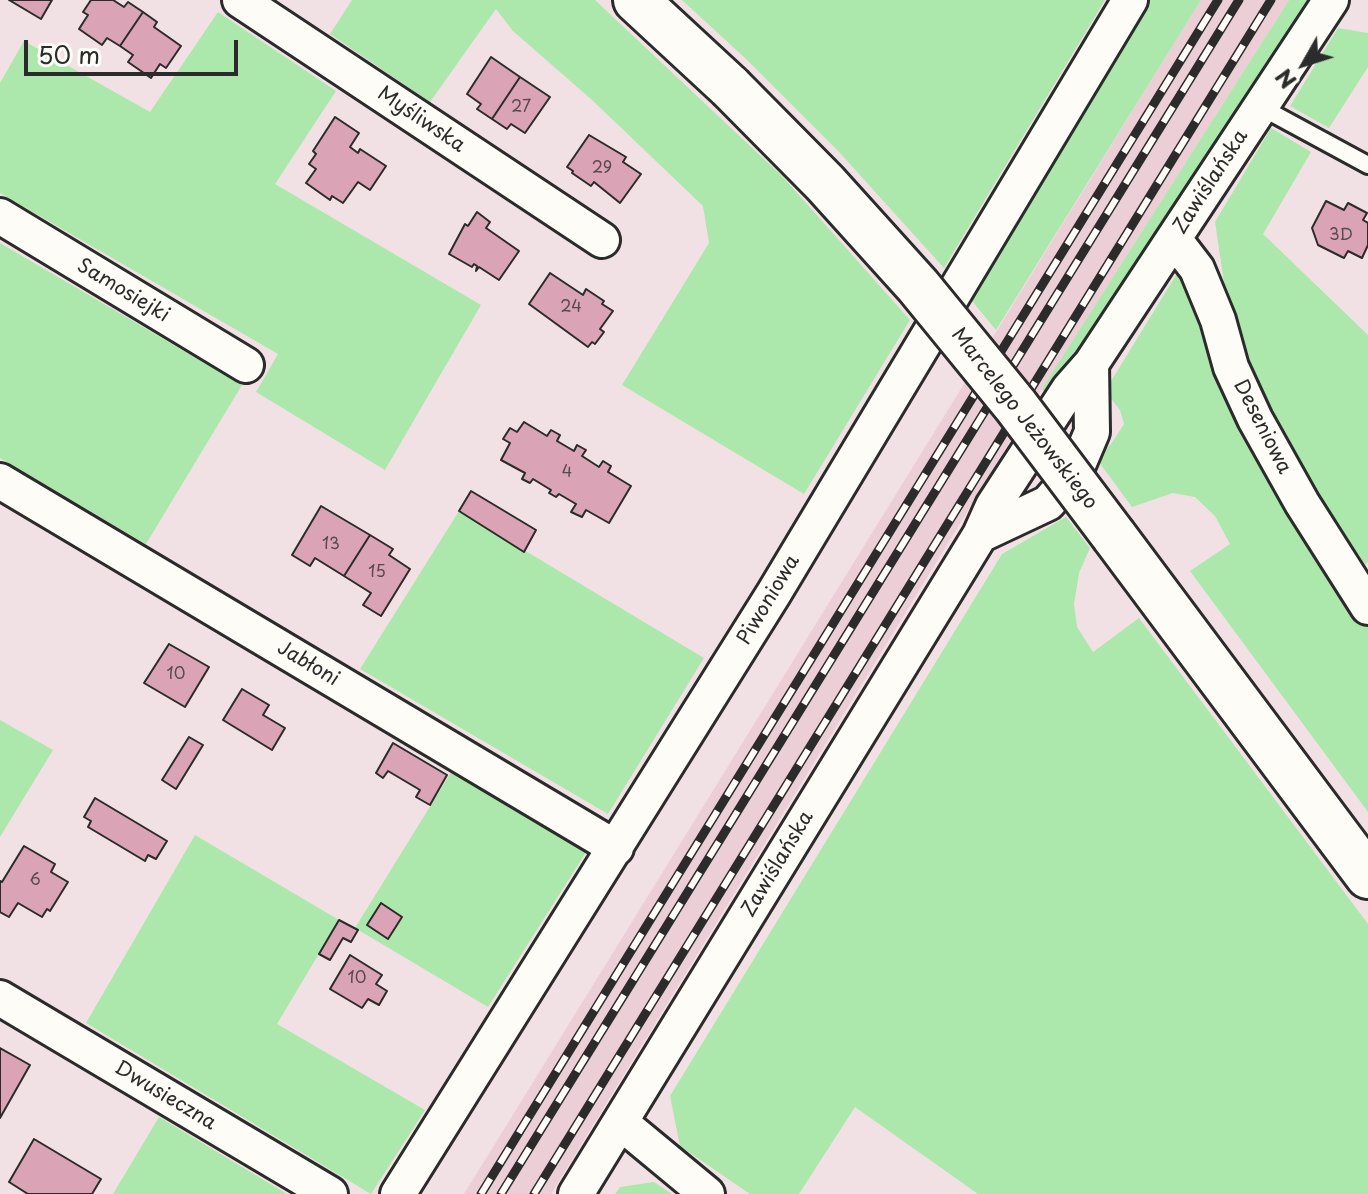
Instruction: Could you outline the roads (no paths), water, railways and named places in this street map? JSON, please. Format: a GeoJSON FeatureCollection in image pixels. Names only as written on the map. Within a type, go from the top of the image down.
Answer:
{"type":"FeatureCollection","features":[{"type":"Feature","properties":{"kind":"street","name":"Myśliwska"},"geometry":{"type":"LineString","coordinates":[[240,0],[602,240]]}},
{"type":"Feature","properties":{"kind":"street","name":"Marcelego Jeżowskiego"},"geometry":{"type":"LineString","coordinates":[[636,0],[730,87],[825,183],[918,286],[1016,406],[1368,876]]}},
{"type":"Feature","properties":{"kind":"street","name":"Piwoniowa"},"geometry":{"type":"LineString","coordinates":[[398,1194],[782,580],[1130,0]]}},
{"type":"Feature","properties":{"kind":"street","name":"Zawiślańska"},"geometry":{"type":"LineString","coordinates":[[576,1194],[980,535],[993,506],[1069,389],[1091,364],[1331,0]]}},
{"type":"Feature","properties":{"kind":"street","name":"Samosiejki"},"geometry":{"type":"LineString","coordinates":[[0,216],[246,365]]}},
{"type":"Feature","properties":{"kind":"street","name":"Deseniowa"},"geometry":{"type":"LineString","coordinates":[[1174,239],[1197,269],[1218,320],[1231,367],[1255,419],[1302,503],[1368,607]]}},
{"type":"Feature","properties":{"kind":"street"},"geometry":{"type":"LineString","coordinates":[[980,535],[1048,503],[1075,472],[1092,432],[1091,364]]}},
{"type":"Feature","properties":{"kind":"street","name":"Jabłoni"},"geometry":{"type":"LineString","coordinates":[[0,481],[616,848]]}},
{"type":"Feature","properties":{"kind":"street","name":"Dwusieczna"},"geometry":{"type":"LineString","coordinates":[[0,998],[330,1194]]}},
{"type":"Feature","properties":{"kind":"street"},"geometry":{"type":"LineString","coordinates":[[620,1122],[707,1194]]}},
{"type":"Feature","properties":{"kind":"lane"},"geometry":{"type":"LineString","coordinates":[[1259,106],[1368,165]]}},
{"type":"Feature","properties":{"kind":"railway"},"geometry":{"type":"LineString","coordinates":[[481,1194],[1218,0]]}},
{"type":"Feature","properties":{"kind":"railway"},"geometry":{"type":"LineString","coordinates":[[501,1194],[1239,0]]}},
{"type":"Feature","properties":{"kind":"railway"},"geometry":{"type":"LineString","coordinates":[[534,1194],[1271,0]]}}]}
